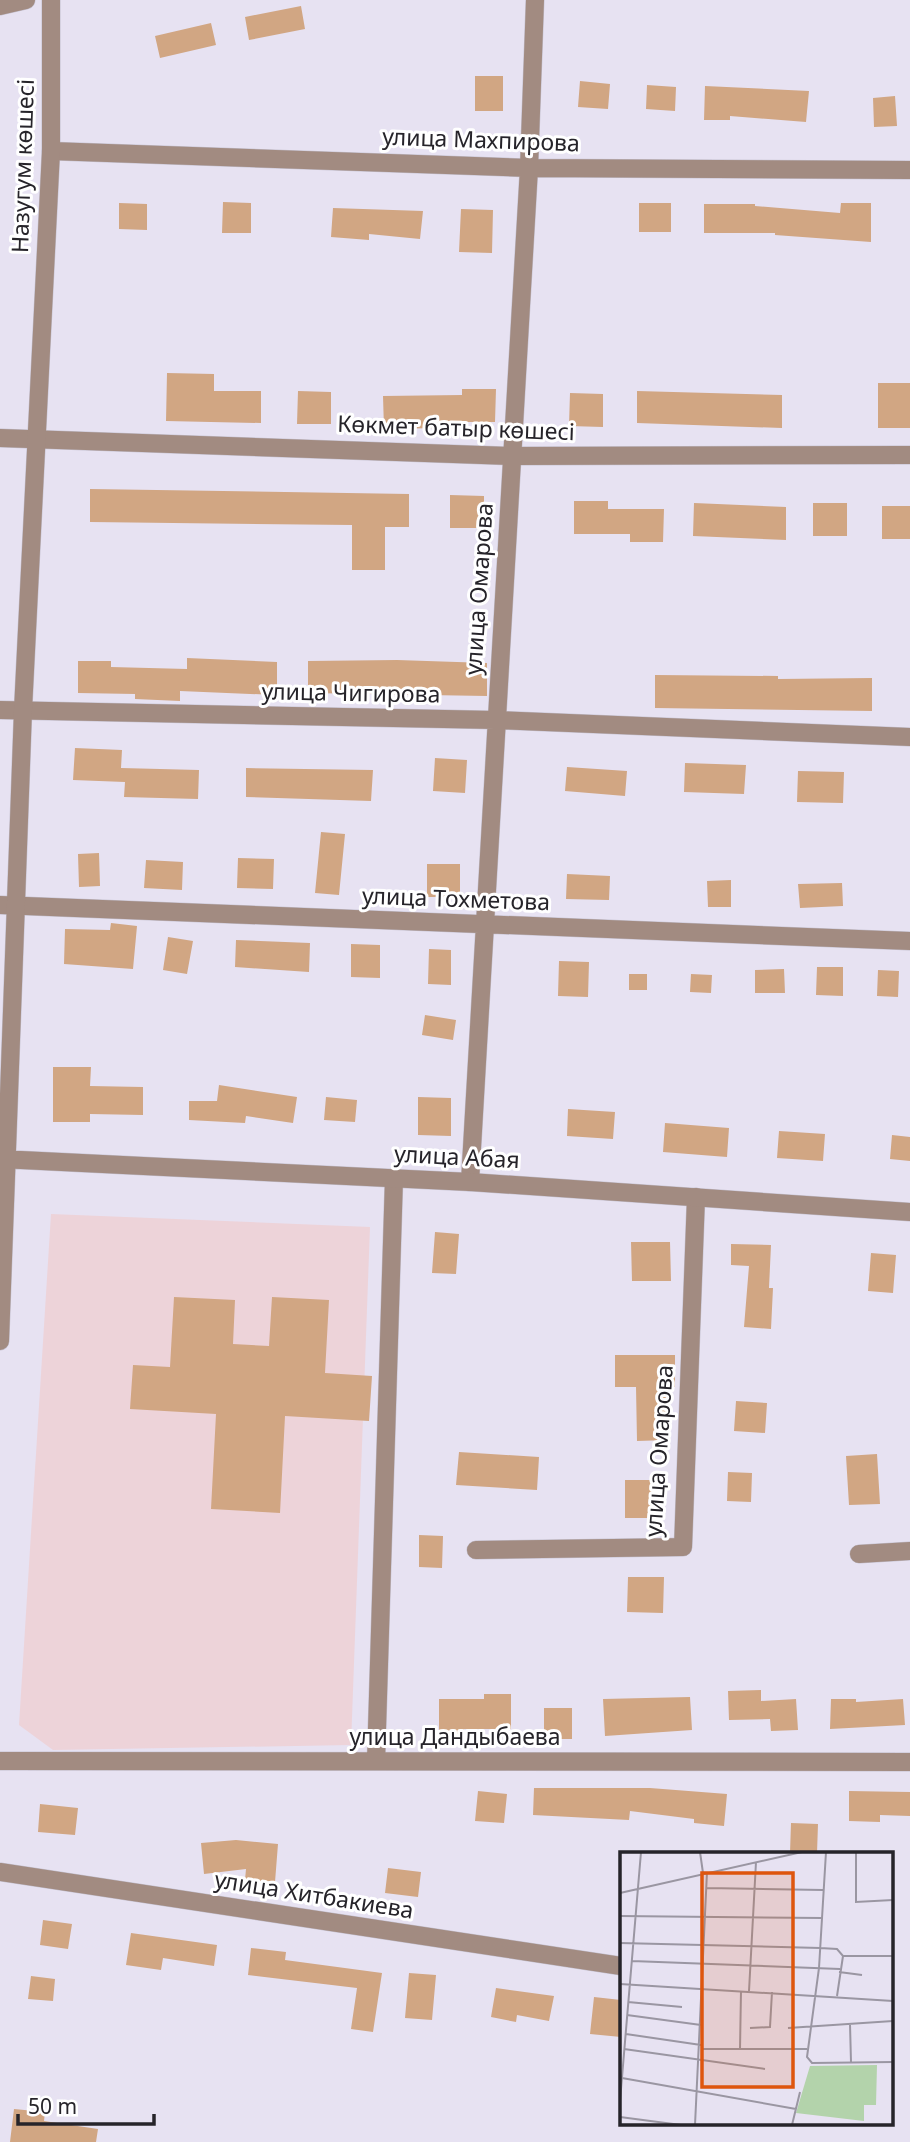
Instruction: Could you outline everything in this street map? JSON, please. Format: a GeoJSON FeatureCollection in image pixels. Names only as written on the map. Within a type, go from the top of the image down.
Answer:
{"type":"FeatureCollection","features":[{"type":"Feature","properties":{"kind":"street","name":"Назугум көшесі"},"geometry":{"type":"LineString","coordinates":[[0,1341],[8,905],[23,710],[51,151],[51,0]]}},
{"type":"Feature","properties":{"kind":"street","name":"улица Омарова"},"geometry":{"type":"LineString","coordinates":[[470,1182],[529,167],[535,0]]}},
{"type":"Feature","properties":{"kind":"street","name":"улица Махпирова"},"geometry":{"type":"LineString","coordinates":[[51,151],[529,167],[910,170]]}},
{"type":"Feature","properties":{"kind":"street","name":"Көкмет батыр көшесі"},"geometry":{"type":"LineString","coordinates":[[0,438],[513,456],[910,455]]}},
{"type":"Feature","properties":{"kind":"street","name":"улица Чигирова"},"geometry":{"type":"LineString","coordinates":[[0,710],[495,720],[910,737]]}},
{"type":"Feature","properties":{"kind":"street","name":"улица Тохметова"},"geometry":{"type":"LineString","coordinates":[[8,905],[910,942]]}},
{"type":"Feature","properties":{"kind":"street","name":"улица Абая"},"geometry":{"type":"LineString","coordinates":[[3,1160],[470,1182],[910,1212]]}},
{"type":"Feature","properties":{"kind":"street"},"geometry":{"type":"LineString","coordinates":[[376,1761],[394,1178]]}},
{"type":"Feature","properties":{"kind":"street","name":"улица Омарова"},"geometry":{"type":"LineString","coordinates":[[476,1550],[683,1547],[696,1197]]}},
{"type":"Feature","properties":{"kind":"street"},"geometry":{"type":"LineString","coordinates":[[859,1554],[910,1551]]}},
{"type":"Feature","properties":{"kind":"street","name":"улица Дандыбаева"},"geometry":{"type":"LineString","coordinates":[[0,1761],[910,1762]]}},
{"type":"Feature","properties":{"kind":"street","name":"улица Хитбакиева"},"geometry":{"type":"LineString","coordinates":[[0,1872],[620,1966]]}},
{"type":"Feature","properties":{"kind":"shaded area"},"geometry":{"type":"Polygon","coordinates":[[[51,1214],[370,1227],[351,1745],[53,1750],[19,1725],[51,1214]]]}},
{"type":"Feature","properties":{"kind":"building"},"geometry":{"type":"Polygon","coordinates":[[[301,6],[305,29],[249,40],[245,17],[301,6]]]}},
{"type":"Feature","properties":{"kind":"building"},"geometry":{"type":"Polygon","coordinates":[[[211,23],[216,45],[160,58],[155,36],[211,23]]]}},
{"type":"Feature","properties":{"kind":"building"},"geometry":{"type":"Polygon","coordinates":[[[475,76],[503,76],[503,111],[475,111],[475,76]]]}},
{"type":"Feature","properties":{"kind":"building"},"geometry":{"type":"Polygon","coordinates":[[[580,81],[610,84],[608,109],[578,107],[580,81]]]}},
{"type":"Feature","properties":{"kind":"building"},"geometry":{"type":"Polygon","coordinates":[[[647,85],[676,87],[675,111],[646,109],[647,85]]]}},
{"type":"Feature","properties":{"kind":"building"},"geometry":{"type":"Polygon","coordinates":[[[705,86],[809,91],[806,122],[730,116],[730,120],[704,120],[705,86]]]}},
{"type":"Feature","properties":{"kind":"building"},"geometry":{"type":"Polygon","coordinates":[[[895,96],[897,126],[874,127],[873,98],[895,96]]]}},
{"type":"Feature","properties":{"kind":"building"},"geometry":{"type":"Polygon","coordinates":[[[223,202],[251,203],[251,233],[222,233],[223,202]]]}},
{"type":"Feature","properties":{"kind":"building"},"geometry":{"type":"Polygon","coordinates":[[[119,203],[147,204],[147,230],[119,229],[119,203]]]}},
{"type":"Feature","properties":{"kind":"building"},"geometry":{"type":"Polygon","coordinates":[[[639,203],[671,203],[671,232],[639,232],[639,203]]]}},
{"type":"Feature","properties":{"kind":"building"},"geometry":{"type":"Polygon","coordinates":[[[841,203],[871,203],[871,242],[775,233],[704,233],[704,204],[755,204],[840,213],[841,203]]]}},
{"type":"Feature","properties":{"kind":"building"},"geometry":{"type":"Polygon","coordinates":[[[333,208],[423,211],[420,239],[369,234],[369,240],[331,237],[333,208]]]}},
{"type":"Feature","properties":{"kind":"building"},"geometry":{"type":"Polygon","coordinates":[[[461,209],[493,210],[492,253],[459,252],[461,209]]]}},
{"type":"Feature","properties":{"kind":"building"},"geometry":{"type":"Polygon","coordinates":[[[167,373],[214,374],[214,391],[261,391],[261,423],[166,421],[167,373]]]}},
{"type":"Feature","properties":{"kind":"building"},"geometry":{"type":"Polygon","coordinates":[[[878,383],[910,383],[910,428],[878,428],[878,383]]]}},
{"type":"Feature","properties":{"kind":"building"},"geometry":{"type":"Polygon","coordinates":[[[462,389],[496,389],[495,422],[440,422],[440,428],[384,429],[383,396],[462,395],[462,389]]]}},
{"type":"Feature","properties":{"kind":"building"},"geometry":{"type":"Polygon","coordinates":[[[298,391],[331,392],[331,424],[297,424],[298,391]]]}},
{"type":"Feature","properties":{"kind":"building"},"geometry":{"type":"Polygon","coordinates":[[[637,391],[782,395],[782,428],[637,423],[637,391]]]}},
{"type":"Feature","properties":{"kind":"building"},"geometry":{"type":"Polygon","coordinates":[[[570,393],[603,394],[603,427],[569,426],[570,393]]]}},
{"type":"Feature","properties":{"kind":"building"},"geometry":{"type":"Polygon","coordinates":[[[90,489],[409,494],[409,527],[385,527],[385,570],[352,570],[352,525],[90,522],[90,489]]]}},
{"type":"Feature","properties":{"kind":"building"},"geometry":{"type":"Polygon","coordinates":[[[450,495],[484,496],[484,528],[450,528],[450,495]]]}},
{"type":"Feature","properties":{"kind":"building"},"geometry":{"type":"Polygon","coordinates":[[[574,501],[608,501],[608,509],[664,509],[663,542],[630,542],[630,534],[574,534],[574,501]]]}},
{"type":"Feature","properties":{"kind":"building"},"geometry":{"type":"Polygon","coordinates":[[[694,503],[786,507],[786,540],[693,536],[694,503]]]}},
{"type":"Feature","properties":{"kind":"building"},"geometry":{"type":"Polygon","coordinates":[[[813,503],[847,503],[847,536],[813,536],[813,503]]]}},
{"type":"Feature","properties":{"kind":"building"},"geometry":{"type":"Polygon","coordinates":[[[882,506],[910,506],[910,539],[882,539],[882,506]]]}},
{"type":"Feature","properties":{"kind":"building"},"geometry":{"type":"Polygon","coordinates":[[[187,658],[277,662],[277,695],[180,691],[180,701],[135,699],[135,694],[78,693],[78,661],[111,661],[111,667],[187,669],[187,658]]]}},
{"type":"Feature","properties":{"kind":"building"},"geometry":{"type":"Polygon","coordinates":[[[308,661],[487,663],[487,696],[308,693],[308,661]]]}},
{"type":"Feature","properties":{"kind":"building"},"geometry":{"type":"Polygon","coordinates":[[[655,675],[778,676],[778,679],[872,678],[872,711],[655,708],[655,675]]]}},
{"type":"Feature","properties":{"kind":"building"},"geometry":{"type":"Polygon","coordinates":[[[75,748],[122,750],[121,768],[199,770],[198,799],[124,797],[125,782],[73,780],[75,748]]]}},
{"type":"Feature","properties":{"kind":"building"},"geometry":{"type":"Polygon","coordinates":[[[435,758],[467,760],[465,793],[433,791],[435,758]]]}},
{"type":"Feature","properties":{"kind":"building"},"geometry":{"type":"Polygon","coordinates":[[[685,763],[746,765],[744,794],[684,792],[685,763]]]}},
{"type":"Feature","properties":{"kind":"building"},"geometry":{"type":"Polygon","coordinates":[[[567,767],[627,771],[625,796],[565,791],[567,767]]]}},
{"type":"Feature","properties":{"kind":"building"},"geometry":{"type":"Polygon","coordinates":[[[246,768],[373,770],[371,801],[246,797],[246,768]]]}},
{"type":"Feature","properties":{"kind":"building"},"geometry":{"type":"Polygon","coordinates":[[[798,771],[844,772],[843,803],[797,802],[798,771]]]}},
{"type":"Feature","properties":{"kind":"building"},"geometry":{"type":"Polygon","coordinates":[[[321,832],[345,834],[339,895],[315,893],[321,832]]]}},
{"type":"Feature","properties":{"kind":"building"},"geometry":{"type":"Polygon","coordinates":[[[99,853],[100,886],[79,887],[78,854],[99,853]]]}},
{"type":"Feature","properties":{"kind":"building"},"geometry":{"type":"Polygon","coordinates":[[[238,858],[274,859],[273,889],[237,888],[238,858]]]}},
{"type":"Feature","properties":{"kind":"building"},"geometry":{"type":"Polygon","coordinates":[[[146,860],[183,862],[182,890],[144,888],[146,860]]]}},
{"type":"Feature","properties":{"kind":"building"},"geometry":{"type":"Polygon","coordinates":[[[427,864],[460,864],[460,897],[427,897],[427,864]]]}},
{"type":"Feature","properties":{"kind":"building"},"geometry":{"type":"Polygon","coordinates":[[[567,874],[610,876],[609,900],[566,899],[567,874]]]}},
{"type":"Feature","properties":{"kind":"building"},"geometry":{"type":"Polygon","coordinates":[[[731,880],[731,907],[708,907],[707,881],[731,880]]]}},
{"type":"Feature","properties":{"kind":"building"},"geometry":{"type":"Polygon","coordinates":[[[842,883],[843,906],[800,908],[798,884],[842,883]]]}},
{"type":"Feature","properties":{"kind":"building"},"geometry":{"type":"Polygon","coordinates":[[[111,923],[137,926],[133,969],[64,964],[65,929],[110,930],[111,923]]]}},
{"type":"Feature","properties":{"kind":"building"},"geometry":{"type":"Polygon","coordinates":[[[168,937],[193,941],[187,974],[163,970],[168,937]]]}},
{"type":"Feature","properties":{"kind":"building"},"geometry":{"type":"Polygon","coordinates":[[[236,940],[310,943],[309,972],[235,967],[236,940]]]}},
{"type":"Feature","properties":{"kind":"building"},"geometry":{"type":"Polygon","coordinates":[[[351,944],[380,945],[380,978],[351,977],[351,944]]]}},
{"type":"Feature","properties":{"kind":"building"},"geometry":{"type":"Polygon","coordinates":[[[429,949],[451,950],[451,985],[428,984],[429,949]]]}},
{"type":"Feature","properties":{"kind":"building"},"geometry":{"type":"Polygon","coordinates":[[[559,961],[589,962],[588,997],[558,996],[559,961]]]}},
{"type":"Feature","properties":{"kind":"building"},"geometry":{"type":"Polygon","coordinates":[[[817,967],[843,967],[843,996],[816,995],[817,967]]]}},
{"type":"Feature","properties":{"kind":"building"},"geometry":{"type":"Polygon","coordinates":[[[784,969],[785,993],[755,993],[755,970],[784,969]]]}},
{"type":"Feature","properties":{"kind":"building"},"geometry":{"type":"Polygon","coordinates":[[[878,970],[899,971],[898,997],[877,996],[878,970]]]}},
{"type":"Feature","properties":{"kind":"building"},"geometry":{"type":"Polygon","coordinates":[[[629,974],[647,974],[647,990],[629,990],[629,974]]]}},
{"type":"Feature","properties":{"kind":"building"},"geometry":{"type":"Polygon","coordinates":[[[691,974],[712,975],[711,993],[690,992],[691,974]]]}},
{"type":"Feature","properties":{"kind":"building"},"geometry":{"type":"Polygon","coordinates":[[[425,1015],[456,1020],[453,1040],[422,1035],[425,1015]]]}},
{"type":"Feature","properties":{"kind":"building"},"geometry":{"type":"Polygon","coordinates":[[[53,1067],[91,1067],[90,1086],[143,1087],[143,1115],[90,1114],[90,1122],[53,1122],[53,1067]]]}},
{"type":"Feature","properties":{"kind":"building"},"geometry":{"type":"Polygon","coordinates":[[[219,1085],[297,1097],[293,1123],[246,1116],[245,1123],[189,1120],[189,1101],[217,1101],[219,1085]]]}},
{"type":"Feature","properties":{"kind":"building"},"geometry":{"type":"Polygon","coordinates":[[[326,1097],[357,1100],[355,1122],[324,1120],[326,1097]]]}},
{"type":"Feature","properties":{"kind":"building"},"geometry":{"type":"Polygon","coordinates":[[[418,1097],[451,1098],[451,1136],[418,1135],[418,1097]]]}},
{"type":"Feature","properties":{"kind":"building"},"geometry":{"type":"Polygon","coordinates":[[[568,1109],[615,1112],[613,1139],[567,1136],[568,1109]]]}},
{"type":"Feature","properties":{"kind":"building"},"geometry":{"type":"Polygon","coordinates":[[[665,1123],[729,1128],[727,1157],[663,1152],[665,1123]]]}},
{"type":"Feature","properties":{"kind":"building"},"geometry":{"type":"Polygon","coordinates":[[[779,1131],[825,1134],[823,1161],[777,1158],[779,1131]]]}},
{"type":"Feature","properties":{"kind":"building"},"geometry":{"type":"Polygon","coordinates":[[[892,1135],[910,1137],[910,1161],[890,1159],[892,1135]]]}},
{"type":"Feature","properties":{"kind":"building"},"geometry":{"type":"Polygon","coordinates":[[[435,1232],[459,1234],[456,1274],[432,1273],[435,1232]]]}},
{"type":"Feature","properties":{"kind":"building"},"geometry":{"type":"Polygon","coordinates":[[[631,1242],[670,1242],[671,1281],[632,1281],[631,1242]]]}},
{"type":"Feature","properties":{"kind":"building"},"geometry":{"type":"Polygon","coordinates":[[[731,1244],[771,1245],[771,1329],[744,1327],[749,1266],[731,1265],[731,1244]]]}},
{"type":"Feature","properties":{"kind":"building"},"geometry":{"type":"Polygon","coordinates":[[[871,1253],[896,1255],[893,1293],[868,1291],[871,1253]]]}},
{"type":"Feature","properties":{"kind":"building"},"geometry":{"type":"Polygon","coordinates":[[[174,1297],[235,1300],[233,1344],[269,1346],[272,1297],[329,1300],[325,1373],[372,1376],[369,1421],[285,1416],[280,1513],[211,1509],[216,1414],[130,1409],[133,1365],[170,1367],[174,1297]]]}},
{"type":"Feature","properties":{"kind":"building"},"geometry":{"type":"Polygon","coordinates":[[[615,1355],[675,1355],[675,1387],[666,1387],[668,1440],[637,1441],[636,1387],[615,1387],[615,1355]]]}},
{"type":"Feature","properties":{"kind":"building"},"geometry":{"type":"Polygon","coordinates":[[[736,1401],[767,1403],[765,1433],[734,1431],[736,1401]]]}},
{"type":"Feature","properties":{"kind":"building"},"geometry":{"type":"Polygon","coordinates":[[[459,1452],[539,1457],[537,1490],[456,1485],[459,1452]]]}},
{"type":"Feature","properties":{"kind":"building"},"geometry":{"type":"Polygon","coordinates":[[[877,1454],[880,1504],[849,1505],[846,1456],[877,1454]]]}},
{"type":"Feature","properties":{"kind":"building"},"geometry":{"type":"Polygon","coordinates":[[[728,1472],[752,1473],[751,1502],[727,1501],[728,1472]]]}},
{"type":"Feature","properties":{"kind":"building"},"geometry":{"type":"Polygon","coordinates":[[[625,1480],[657,1480],[657,1518],[625,1518],[625,1480]]]}},
{"type":"Feature","properties":{"kind":"building"},"geometry":{"type":"Polygon","coordinates":[[[419,1535],[443,1536],[442,1568],[419,1567],[419,1535]]]}},
{"type":"Feature","properties":{"kind":"building"},"geometry":{"type":"Polygon","coordinates":[[[628,1577],[664,1577],[663,1613],[627,1612],[628,1577]]]}},
{"type":"Feature","properties":{"kind":"building"},"geometry":{"type":"Polygon","coordinates":[[[761,1690],[761,1701],[796,1699],[798,1730],[771,1731],[770,1719],[729,1720],[728,1691],[761,1690]]]}},
{"type":"Feature","properties":{"kind":"building"},"geometry":{"type":"Polygon","coordinates":[[[484,1694],[511,1694],[511,1729],[464,1729],[464,1734],[439,1734],[439,1699],[484,1699],[484,1694]]]}},
{"type":"Feature","properties":{"kind":"building"},"geometry":{"type":"Polygon","coordinates":[[[690,1697],[692,1730],[605,1736],[603,1699],[690,1697]]]}},
{"type":"Feature","properties":{"kind":"building"},"geometry":{"type":"Polygon","coordinates":[[[831,1699],[856,1699],[856,1702],[903,1699],[905,1725],[830,1729],[831,1699]]]}},
{"type":"Feature","properties":{"kind":"building"},"geometry":{"type":"Polygon","coordinates":[[[544,1708],[572,1708],[572,1739],[544,1739],[544,1708]]]}},
{"type":"Feature","properties":{"kind":"building"},"geometry":{"type":"Polygon","coordinates":[[[534,1788],[650,1788],[727,1794],[724,1826],[694,1823],[694,1819],[630,1811],[629,1820],[533,1815],[534,1788]]]}},
{"type":"Feature","properties":{"kind":"building"},"geometry":{"type":"Polygon","coordinates":[[[478,1791],[507,1794],[504,1823],[475,1821],[478,1791]]]}},
{"type":"Feature","properties":{"kind":"building"},"geometry":{"type":"Polygon","coordinates":[[[849,1791],[910,1792],[910,1816],[880,1815],[880,1822],[849,1821],[849,1791]]]}},
{"type":"Feature","properties":{"kind":"building"},"geometry":{"type":"Polygon","coordinates":[[[40,1804],[78,1808],[75,1835],[38,1832],[40,1804]]]}},
{"type":"Feature","properties":{"kind":"building"},"geometry":{"type":"Polygon","coordinates":[[[791,1823],[818,1824],[817,1852],[790,1852],[791,1823]]]}},
{"type":"Feature","properties":{"kind":"building"},"geometry":{"type":"Polygon","coordinates":[[[236,1840],[278,1844],[275,1882],[245,1880],[246,1869],[204,1874],[201,1843],[236,1840]]]}},
{"type":"Feature","properties":{"kind":"building"},"geometry":{"type":"Polygon","coordinates":[[[388,1868],[421,1872],[418,1897],[385,1893],[388,1868]]]}},
{"type":"Feature","properties":{"kind":"building"},"geometry":{"type":"Polygon","coordinates":[[[43,1920],[72,1924],[68,1949],[40,1945],[43,1920]]]}},
{"type":"Feature","properties":{"kind":"building"},"geometry":{"type":"Polygon","coordinates":[[[131,1933],[217,1945],[214,1966],[163,1958],[161,1970],[126,1965],[131,1933]]]}},
{"type":"Feature","properties":{"kind":"building"},"geometry":{"type":"Polygon","coordinates":[[[251,1948],[286,1952],[285,1960],[382,1973],[373,2032],[351,2029],[357,1988],[248,1975],[251,1948]]]}},
{"type":"Feature","properties":{"kind":"building"},"geometry":{"type":"Polygon","coordinates":[[[409,1973],[436,1975],[432,2020],[405,2018],[409,1973]]]}},
{"type":"Feature","properties":{"kind":"building"},"geometry":{"type":"Polygon","coordinates":[[[31,1976],[55,1979],[53,2001],[28,1999],[31,1976]]]}},
{"type":"Feature","properties":{"kind":"building"},"geometry":{"type":"Polygon","coordinates":[[[496,1988],[554,1996],[549,2021],[517,2015],[516,2022],[491,2017],[496,1988]]]}},
{"type":"Feature","properties":{"kind":"building"},"geometry":{"type":"Polygon","coordinates":[[[594,1997],[620,2000],[620,2037],[590,2034],[594,1997]]]}},
{"type":"Feature","properties":{"kind":"building"},"geometry":{"type":"Polygon","coordinates":[[[14,2109],[45,2112],[44,2121],[98,2129],[96,2142],[10,2142],[14,2109]]]}}]}
